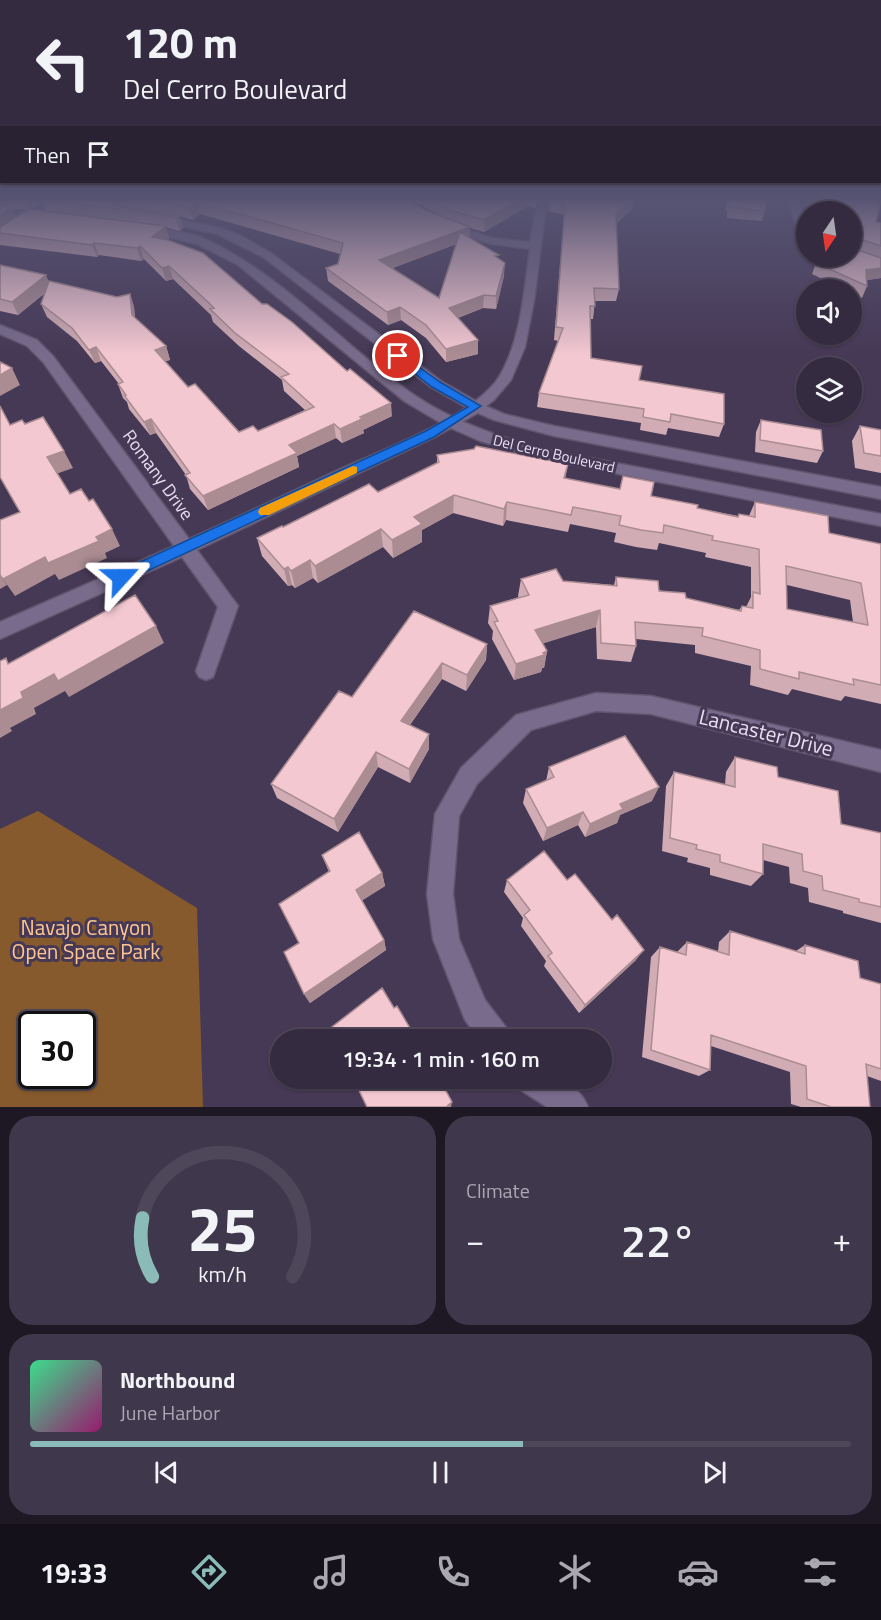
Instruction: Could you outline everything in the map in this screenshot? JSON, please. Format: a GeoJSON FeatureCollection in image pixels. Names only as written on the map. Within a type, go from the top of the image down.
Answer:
{"type":"FeatureCollection","features":[{"type":"Feature","properties":{"kind":"street","name":"Del Cerro Boulevard"},"geometry":{"type":"LineString","coordinates":[[221,252],[242,263],[409,398],[451,423],[485,438],[543,454],[881,520]]}},
{"type":"Feature","properties":{"kind":"street","name":"Del Cerro Boulevard"},"geometry":{"type":"LineString","coordinates":[[261,252],[436,384],[505,419],[554,431],[881,492]]}},
{"type":"Feature","properties":{"kind":"street"},"geometry":{"type":"LineString","coordinates":[[0,631],[186,548],[451,423],[476,406],[506,379],[520,342],[533,252]]}},
{"type":"Feature","properties":{"kind":"street","name":"Romany Drive"},"geometry":{"type":"LineString","coordinates":[[0,329],[32,343],[48,358],[228,606],[206,671]]}},
{"type":"Feature","properties":{"kind":"street","name":"Lancaster Drive"},"geometry":{"type":"LineString","coordinates":[[490,1029],[475,1010],[446,939],[440,894],[447,814],[469,776],[524,722],[596,702],[651,705],[881,761]]}},
{"type":"Feature","properties":{"kind":"street"},"geometry":{"type":"LineString","coordinates":[[546,1089],[573,1107]]}},
{"type":"Feature","properties":{"kind":"green space","name":"Navajo Canyon Open Space Park"},"geometry":{"type":"Polygon","coordinates":[[[38,811],[197,908],[203,1107],[0,1107],[0,829],[38,811]]]}},
{"type":"Feature","properties":{"kind":"building"},"geometry":{"type":"Polygon","coordinates":[[[146,252],[203,253],[262,304],[267,304],[292,322],[347,371],[350,369],[391,403],[340,429],[334,424],[289,445],[297,453],[203,496],[185,475],[190,473],[151,419],[144,422],[124,395],[126,395],[118,384],[123,382],[96,347],[89,350],[72,328],[41,304],[49,281],[117,297],[130,294],[132,315],[166,346],[155,350],[188,387],[195,384],[239,432],[253,426],[258,431],[314,407],[281,377],[289,374],[235,333],[210,309],[214,308],[169,266],[162,268],[146,252]]]}},
{"type":"Feature","properties":{"kind":"building"},"geometry":{"type":"Polygon","coordinates":[[[341,252],[402,252],[379,260],[439,298],[454,252],[493,252],[499,255],[495,256],[505,263],[496,296],[484,295],[449,308],[478,340],[446,349],[426,325],[400,307],[387,312],[326,268],[338,264],[341,252]]]}},
{"type":"Feature","properties":{"kind":"building"},"geometry":{"type":"Polygon","coordinates":[[[561,252],[618,252],[619,289],[594,288],[595,306],[590,306],[591,358],[642,366],[639,380],[724,394],[724,424],[671,414],[670,422],[643,417],[644,409],[539,393],[563,328],[556,327],[561,252]]]}},
{"type":"Feature","properties":{"kind":"building"},"geometry":{"type":"Polygon","coordinates":[[[862,252],[881,258],[881,268],[866,270],[867,286],[862,284],[862,279],[851,279],[825,267],[862,267],[862,252]]]}},
{"type":"Feature","properties":{"kind":"building"},"geometry":{"type":"Polygon","coordinates":[[[0,265],[46,275],[12,302],[0,299],[0,265]]]}},
{"type":"Feature","properties":{"kind":"building"},"geometry":{"type":"Polygon","coordinates":[[[0,362],[12,368],[0,375],[0,362]]]}},
{"type":"Feature","properties":{"kind":"building"},"geometry":{"type":"Polygon","coordinates":[[[0,406],[10,425],[22,420],[25,424],[43,417],[64,451],[47,457],[70,494],[81,489],[89,501],[93,499],[112,529],[96,537],[99,541],[48,563],[45,557],[3,579],[0,575],[0,520],[20,512],[0,477],[0,406]]]}},
{"type":"Feature","properties":{"kind":"building"},"geometry":{"type":"Polygon","coordinates":[[[761,420],[821,430],[823,451],[760,440],[761,420]]]}},
{"type":"Feature","properties":{"kind":"building"},"geometry":{"type":"Polygon","coordinates":[[[860,426],[881,430],[881,456],[864,453],[860,426]]]}},
{"type":"Feature","properties":{"kind":"building"},"geometry":{"type":"Polygon","coordinates":[[[476,446],[568,464],[564,478],[620,489],[623,476],[654,482],[651,496],[698,505],[697,508],[738,517],[739,514],[755,517],[755,502],[828,516],[829,533],[881,544],[881,685],[853,679],[854,685],[799,672],[799,679],[760,669],[760,650],[702,636],[703,628],[635,622],[636,646],[601,643],[600,610],[535,630],[547,651],[543,653],[544,655],[516,664],[494,622],[498,621],[490,606],[529,595],[521,579],[556,569],[563,581],[617,586],[616,577],[658,581],[659,591],[685,593],[686,598],[741,611],[742,606],[753,608],[753,592],[760,594],[759,549],[712,540],[713,536],[664,525],[663,533],[641,530],[619,525],[621,516],[573,507],[571,515],[507,502],[504,509],[454,495],[414,517],[422,524],[392,540],[381,529],[315,566],[310,560],[291,571],[288,567],[284,569],[257,538],[369,484],[378,492],[439,462],[437,455],[474,449],[476,446]],[[786,566],[787,609],[868,625],[861,583],[786,566]]]}},
{"type":"Feature","properties":{"kind":"building"},"geometry":{"type":"Polygon","coordinates":[[[135,595],[156,626],[58,681],[54,674],[21,692],[23,698],[0,710],[0,661],[6,658],[8,664],[135,595]]]}},
{"type":"Feature","properties":{"kind":"building"},"geometry":{"type":"Polygon","coordinates":[[[414,611],[487,644],[467,675],[442,663],[401,721],[429,734],[409,769],[376,752],[334,819],[271,784],[339,691],[352,697],[414,611]]]}},
{"type":"Feature","properties":{"kind":"building"},"geometry":{"type":"Polygon","coordinates":[[[625,736],[659,787],[620,804],[623,809],[590,824],[583,812],[547,828],[526,789],[554,777],[549,767],[625,736]]]}},
{"type":"Feature","properties":{"kind":"building"},"geometry":{"type":"Polygon","coordinates":[[[735,757],[777,767],[778,777],[838,791],[841,824],[881,833],[881,907],[823,890],[822,876],[803,871],[802,854],[763,844],[763,874],[720,862],[720,855],[696,849],[697,845],[670,838],[674,772],[735,787],[735,757]]]}},
{"type":"Feature","properties":{"kind":"building"},"geometry":{"type":"Polygon","coordinates":[[[359,832],[382,873],[356,890],[384,940],[304,994],[284,952],[299,943],[279,904],[330,871],[322,855],[359,832]]]}},
{"type":"Feature","properties":{"kind":"building"},"geometry":{"type":"Polygon","coordinates":[[[544,851],[567,880],[575,874],[612,920],[617,915],[644,950],[585,1005],[548,956],[552,953],[524,915],[530,910],[507,880],[544,851]]]}},
{"type":"Feature","properties":{"kind":"building"},"geometry":{"type":"Polygon","coordinates":[[[730,931],[805,954],[805,945],[858,961],[860,978],[881,984],[881,1069],[866,1064],[870,1107],[831,1107],[807,1099],[806,1066],[711,1035],[710,1070],[651,1050],[660,947],[686,955],[687,942],[729,955],[730,931]]]}},
{"type":"Feature","properties":{"kind":"building"},"geometry":{"type":"Polygon","coordinates":[[[382,988],[394,1008],[397,1006],[411,1029],[329,1029],[382,988]]]}},
{"type":"Feature","properties":{"kind":"building"},"geometry":{"type":"Polygon","coordinates":[[[358,1089],[445,1089],[452,1102],[446,1107],[367,1107],[358,1089]]]}},
{"type":"Feature","properties":{"kind":"slow traffic"},"geometry":{"type":"LineString","coordinates":[[265,512],[353,470]]}},
{"type":"Feature","properties":{"kind":"route"},"geometry":{"type":"LineString","coordinates":[[121,577],[430,434],[476,406],[436,384],[398,356]]}}]}
